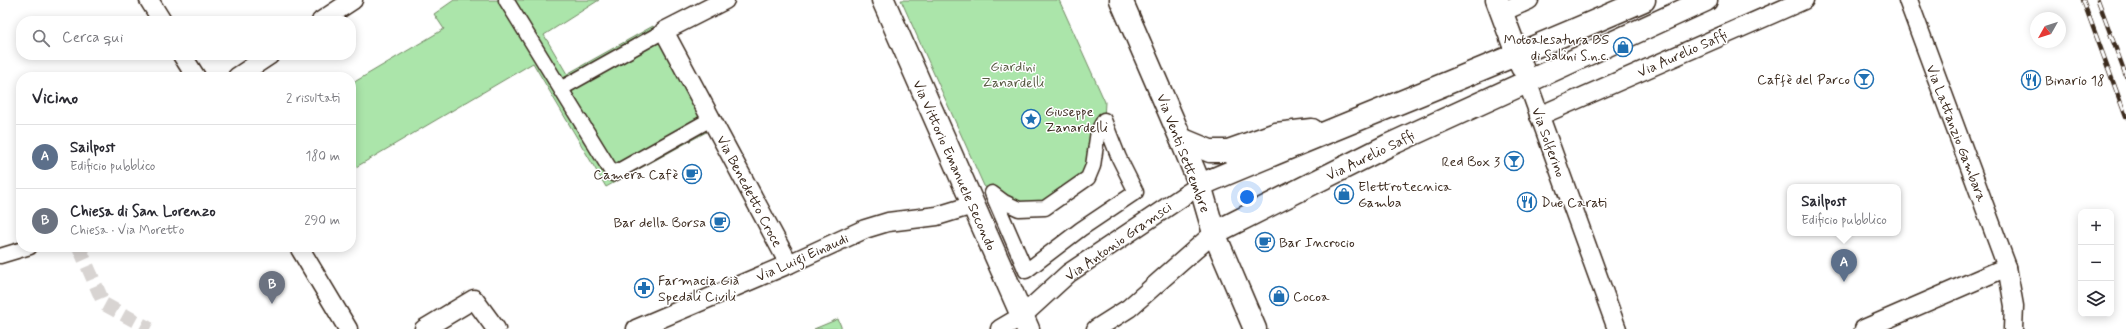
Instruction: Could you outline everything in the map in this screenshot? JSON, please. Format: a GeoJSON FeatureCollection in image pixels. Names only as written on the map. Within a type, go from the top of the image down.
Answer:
{"type":"FeatureCollection","features":[{"type":"Feature","properties":{"kind":"street"},"geometry":{"type":"LineString","coordinates":[[149,0],[159,16]]}},
{"type":"Feature","properties":{"kind":"street"},"geometry":{"type":"LineString","coordinates":[[329,16],[353,0]]}},
{"type":"Feature","properties":{"kind":"street","name":"Via Benedetto Croce"},"geometry":{"type":"LineString","coordinates":[[506,0],[562,88],[613,174],[711,119]]}},
{"type":"Feature","properties":{"kind":"street"},"geometry":{"type":"LineString","coordinates":[[562,88],[664,31],[725,0]]}},
{"type":"Feature","properties":{"kind":"street","name":"Via Vittorio Emanuele Secondo"},"geometry":{"type":"LineString","coordinates":[[883,0],[1025,323]]}},
{"type":"Feature","properties":{"kind":"street","name":"Via Venti Settembre"},"geometry":{"type":"LineString","coordinates":[[1121,0],[1182,139],[1200,185],[1214,233],[1255,329]]}},
{"type":"Feature","properties":{"kind":"street"},"geometry":{"type":"LineString","coordinates":[[1499,6],[1529,0]]}},
{"type":"Feature","properties":{"kind":"street"},"geometry":{"type":"LineString","coordinates":[[1200,185],[1335,127],[1543,45],[1644,0]]}},
{"type":"Feature","properties":{"kind":"street","name":"Via Aurelio Saffi"},"geometry":{"type":"LineString","coordinates":[[1214,233],[1389,145],[1706,0]]}},
{"type":"Feature","properties":{"kind":"street","name":"Via Aurelio Saffi"},"geometry":{"type":"LineString","coordinates":[[1539,116],[1804,0]]}},
{"type":"Feature","properties":{"kind":"street","name":"Via Lattanzio Gambara"},"geometry":{"type":"LineString","coordinates":[[1908,0],[2007,267],[2014,306],[2013,329]]}},
{"type":"Feature","properties":{"kind":"street","name":"Via Solferino"},"geometry":{"type":"LineString","coordinates":[[1499,6],[1518,54],[1539,116],[1617,329]]}},
{"type":"Feature","properties":{"kind":"street","name":"Via Benedetto Croce"},"geometry":{"type":"LineString","coordinates":[[664,31],[789,264]]}},
{"type":"Feature","properties":{"kind":"street"},"geometry":{"type":"LineString","coordinates":[[185,60],[193,72]]}},
{"type":"Feature","properties":{"kind":"street"},"geometry":{"type":"LineString","coordinates":[[244,72],[262,60]]}},
{"type":"Feature","properties":{"kind":"street"},"geometry":{"type":"LineString","coordinates":[[1104,120],[1119,158],[1136,192],[1081,229],[1026,271],[992,193],[1004,202],[1019,209],[1045,208],[1088,178],[1094,166],[1098,131],[1104,120]]}},
{"type":"Feature","properties":{"kind":"street"},"geometry":{"type":"LineString","coordinates":[[1182,139],[1210,150],[1228,151],[1276,134],[1335,127]]}},
{"type":"Feature","properties":{"kind":"street","name":"Via Antonio Gramsci"},"geometry":{"type":"LineString","coordinates":[[1000,329],[1025,323],[1069,273],[1200,185]]}},
{"type":"Feature","properties":{"kind":"street","name":"Via Luigi Einaudi"},"geometry":{"type":"LineString","coordinates":[[636,329],[789,264],[864,229],[888,222],[937,216],[973,205]]}},
{"type":"Feature","properties":{"kind":"street"},"geometry":{"type":"LineString","coordinates":[[1096,329],[1129,308],[1214,233]]}},
{"type":"Feature","properties":{"kind":"street"},"geometry":{"type":"LineString","coordinates":[[0,256],[16,251]]}},
{"type":"Feature","properties":{"kind":"street"},"geometry":{"type":"LineString","coordinates":[[302,252],[348,329]]}},
{"type":"Feature","properties":{"kind":"street"},"geometry":{"type":"LineString","coordinates":[[1864,329],[2007,267]]}},
{"type":"Feature","properties":{"kind":"street"},"geometry":{"type":"LineString","coordinates":[[424,329],[474,300],[496,329]]}},
{"type":"Feature","properties":{"kind":"green space"},"geometry":{"type":"Polygon","coordinates":[[[454,0],[599,0],[544,35],[567,74],[653,26],[708,131],[606,187],[533,63],[356,167],[356,81],[444,29],[434,14],[454,0]]]}},
{"type":"Feature","properties":{"kind":"green space","name":"Giardini Zanardelli"},"geometry":{"type":"Polygon","coordinates":[[[901,0],[1059,0],[1105,102],[1104,120],[1093,166],[1045,208],[1004,202],[984,186],[901,0]]]}},
{"type":"Feature","properties":{"kind":"green space"},"geometry":{"type":"Polygon","coordinates":[[[838,319],[842,329],[814,329],[838,319]]]}},
{"type":"Feature","properties":{"kind":"tunnel"},"geometry":{"type":"LineString","coordinates":[[81,252],[104,304],[150,329]]}},
{"type":"Feature","properties":{"kind":"railway"},"geometry":{"type":"LineString","coordinates":[[2083,0],[2126,117]]}},
{"type":"Feature","properties":{"kind":"railway"},"geometry":{"type":"LineString","coordinates":[[2098,0],[2126,76]]}},
{"type":"Feature","properties":{"kind":"place","name":"Motoalesatura BS di Salini S.n.c."},"geometry":{"type":"Point","coordinates":[1623,47]}},
{"type":"Feature","properties":{"kind":"place","name":"Caffè del Parco"},"geometry":{"type":"Point","coordinates":[1864,79]}},
{"type":"Feature","properties":{"kind":"place","name":"Binario 18"},"geometry":{"type":"Point","coordinates":[2031,80]}},
{"type":"Feature","properties":{"kind":"place","name":"Giuseppe Zanardelli"},"geometry":{"type":"Point","coordinates":[1031,119]}},
{"type":"Feature","properties":{"kind":"place","name":"Red Box 3"},"geometry":{"type":"Point","coordinates":[1514,161]}},
{"type":"Feature","properties":{"kind":"place","name":"Camera Cafè"},"geometry":{"type":"Point","coordinates":[692,174]}},
{"type":"Feature","properties":{"kind":"place","name":"Elettrotecnica Gamba"},"geometry":{"type":"Point","coordinates":[1344,194]}},
{"type":"Feature","properties":{"kind":"place","name":"Due Carati"},"geometry":{"type":"Point","coordinates":[1527,202]}},
{"type":"Feature","properties":{"kind":"place","name":"Bar della Borsa"},"geometry":{"type":"Point","coordinates":[720,222]}},
{"type":"Feature","properties":{"kind":"place","name":"Bar Incrocio"},"geometry":{"type":"Point","coordinates":[1265,242]}},
{"type":"Feature","properties":{"kind":"place","name":"Sailpost"},"geometry":{"type":"Point","coordinates":[1844,282]}},
{"type":"Feature","properties":{"kind":"place","name":"Farmacia Già Spedali Civili"},"geometry":{"type":"Point","coordinates":[644,288]}},
{"type":"Feature","properties":{"kind":"place","name":"Cocoa"},"geometry":{"type":"Point","coordinates":[1279,296]}},
{"type":"Feature","properties":{"kind":"place","name":"Chiesa di San Lorenzo"},"geometry":{"type":"Point","coordinates":[272,304]}}]}
